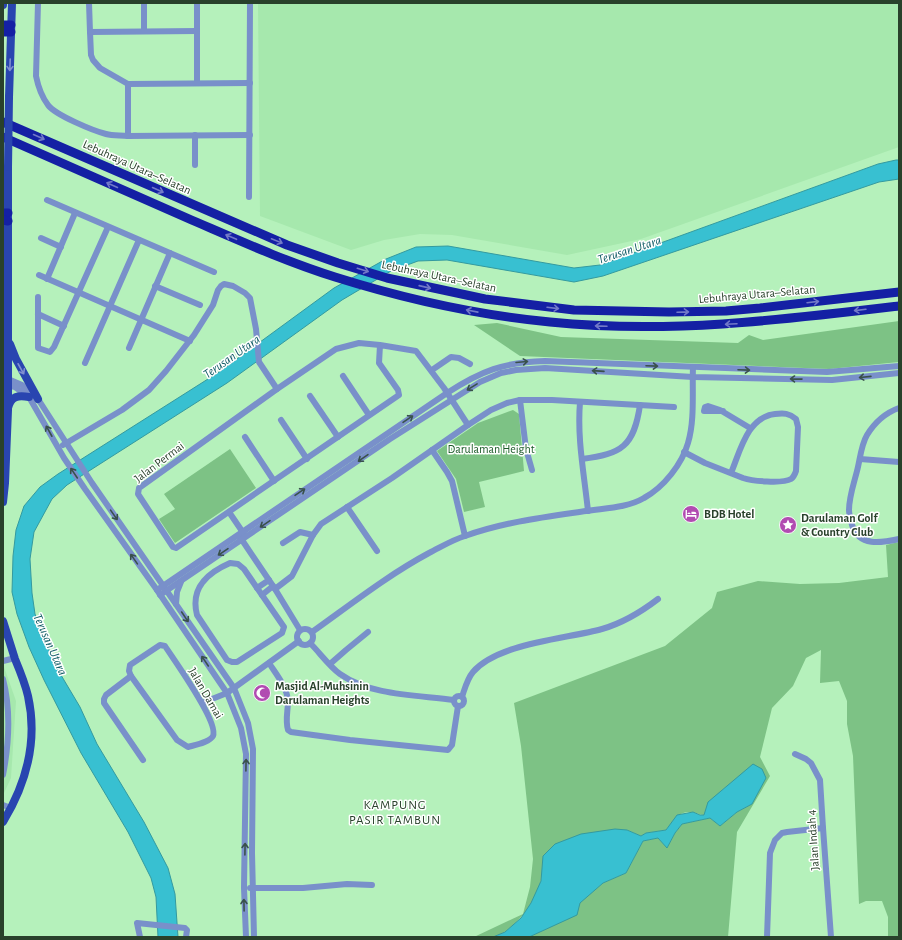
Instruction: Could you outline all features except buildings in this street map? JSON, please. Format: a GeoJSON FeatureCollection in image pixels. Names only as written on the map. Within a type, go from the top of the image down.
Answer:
{"type":"FeatureCollection","features":[{"type":"Feature","properties":{"kind":"highway","name":"Lebuhraya Utara–Selatan"},"geometry":{"type":"LineString","coordinates":[[3,122],[269,238],[338,263],[387,278],[485,300],[561,309],[604,312],[726,311],[899,292]]}},
{"type":"Feature","properties":{"kind":"highway"},"geometry":{"type":"LineString","coordinates":[[3,137],[242,242],[333,276],[379,290],[446,306],[547,322],[601,326],[653,327],[736,324],[899,306]]}},
{"type":"Feature","properties":{"kind":"main road"},"geometry":{"type":"LineString","coordinates":[[8,410],[5,382],[5,351],[8,336],[6,217],[9,97],[7,29],[12,3]]}},
{"type":"Feature","properties":{"kind":"main road"},"geometry":{"type":"LineString","coordinates":[[8,336],[16,359],[38,399]]}},
{"type":"Feature","properties":{"kind":"main road"},"geometry":{"type":"LineString","coordinates":[[3,502],[9,403],[14,397],[29,397]]}},
{"type":"Feature","properties":{"kind":"main road"},"geometry":{"type":"LineString","coordinates":[[3,621],[28,697],[31,731],[30,754],[26,773],[7,807],[3,822]]}},
{"type":"Feature","properties":{"kind":"street"},"geometry":{"type":"LineString","coordinates":[[38,3],[36,76],[38,86],[47,105],[61,115],[110,135],[250,135]]}},
{"type":"Feature","properties":{"kind":"street"},"geometry":{"type":"LineString","coordinates":[[90,3],[91,55],[93,60],[100,68],[128,84],[250,83]]}},
{"type":"Feature","properties":{"kind":"street"},"geometry":{"type":"LineString","coordinates":[[144,3],[144,32]]}},
{"type":"Feature","properties":{"kind":"street"},"geometry":{"type":"LineString","coordinates":[[197,3],[197,83]]}},
{"type":"Feature","properties":{"kind":"street"},"geometry":{"type":"LineString","coordinates":[[249,197],[250,3]]}},
{"type":"Feature","properties":{"kind":"street"},"geometry":{"type":"LineString","coordinates":[[90,32],[197,31]]}},
{"type":"Feature","properties":{"kind":"street"},"geometry":{"type":"LineString","coordinates":[[128,84],[128,136]]}},
{"type":"Feature","properties":{"kind":"street"},"geometry":{"type":"LineString","coordinates":[[195,135],[195,165]]}},
{"type":"Feature","properties":{"kind":"street"},"geometry":{"type":"LineString","coordinates":[[47,200],[214,272]]}},
{"type":"Feature","properties":{"kind":"street"},"geometry":{"type":"LineString","coordinates":[[47,279],[75,213]]}},
{"type":"Feature","properties":{"kind":"street"},"geometry":{"type":"LineString","coordinates":[[38,297],[38,348],[46,352],[52,351],[108,227]]}},
{"type":"Feature","properties":{"kind":"street"},"geometry":{"type":"LineString","coordinates":[[41,238],[61,247]]}},
{"type":"Feature","properties":{"kind":"street"},"geometry":{"type":"LineString","coordinates":[[85,363],[139,240]]}},
{"type":"Feature","properties":{"kind":"street"},"geometry":{"type":"LineString","coordinates":[[128,348],[170,253]]}},
{"type":"Feature","properties":{"kind":"street"},"geometry":{"type":"LineString","coordinates":[[39,275],[190,341]]}},
{"type":"Feature","properties":{"kind":"street"},"geometry":{"type":"LineString","coordinates":[[58,448],[122,410],[149,390],[190,341],[209,311],[221,286],[227,284],[241,291],[250,298],[257,336],[259,362],[277,389]]}},
{"type":"Feature","properties":{"kind":"street"},"geometry":{"type":"LineString","coordinates":[[156,286],[200,305]]}},
{"type":"Feature","properties":{"kind":"street"},"geometry":{"type":"LineString","coordinates":[[38,314],[64,326]]}},
{"type":"Feature","properties":{"kind":"street","name":"Jalan Permai"},"geometry":{"type":"LineString","coordinates":[[380,345],[379,363],[398,390],[398,395],[175,548],[138,494],[139,488],[277,389],[336,349],[359,343],[380,345],[416,351],[432,370],[468,425]]}},
{"type":"Feature","properties":{"kind":"street"},"geometry":{"type":"LineString","coordinates":[[432,370],[451,357],[459,358],[470,364]]}},
{"type":"Feature","properties":{"kind":"street"},"geometry":{"type":"LineString","coordinates":[[159,593],[447,393],[482,372],[514,363],[545,361],[827,372],[899,366]]}},
{"type":"Feature","properties":{"kind":"street"},"geometry":{"type":"LineString","coordinates":[[312,632],[398,570],[440,547],[465,536],[517,521],[627,505],[654,492],[666,480],[688,444],[691,428],[693,367]]}},
{"type":"Feature","properties":{"kind":"street"},"geometry":{"type":"LineString","coordinates":[[165,588],[182,581],[205,565],[242,535],[390,439],[480,382],[501,373],[531,368],[693,377],[832,380],[899,374]]}},
{"type":"Feature","properties":{"kind":"street"},"geometry":{"type":"LineString","coordinates":[[342,376],[369,415]]}},
{"type":"Feature","properties":{"kind":"street"},"geometry":{"type":"LineString","coordinates":[[5,382],[22,385],[38,399],[92,483],[234,688],[248,723],[253,749],[252,888],[254,937]]}},
{"type":"Feature","properties":{"kind":"street"},"geometry":{"type":"LineString","coordinates":[[5,382],[29,397],[64,458],[227,693],[241,728],[246,749],[244,888],[246,937]]}},
{"type":"Feature","properties":{"kind":"street"},"geometry":{"type":"LineString","coordinates":[[310,396],[338,437]]}},
{"type":"Feature","properties":{"kind":"street"},"geometry":{"type":"LineString","coordinates":[[520,400],[526,449],[532,470]]}},
{"type":"Feature","properties":{"kind":"street"},"geometry":{"type":"LineString","coordinates":[[262,595],[292,576],[313,535],[321,524],[392,478],[491,410],[507,403],[520,400],[674,407]]}},
{"type":"Feature","properties":{"kind":"street"},"geometry":{"type":"LineString","coordinates":[[580,402],[578,431],[588,510]]}},
{"type":"Feature","properties":{"kind":"street"},"geometry":{"type":"LineString","coordinates":[[582,459],[610,454],[625,444],[629,440],[636,426],[640,405]]}},
{"type":"Feature","properties":{"kind":"street"},"geometry":{"type":"LineString","coordinates":[[899,408],[888,412],[875,424],[867,436],[849,506],[849,514],[854,530],[858,536],[872,542],[885,542],[899,539]]}},
{"type":"Feature","properties":{"kind":"street"},"geometry":{"type":"LineString","coordinates":[[723,411],[750,428]]}},
{"type":"Feature","properties":{"kind":"street"},"geometry":{"type":"LineString","coordinates":[[684,452],[705,463],[747,480],[771,481],[790,479],[795,473],[798,427],[796,419],[786,413],[769,415],[750,428],[731,473]]}},
{"type":"Feature","properties":{"kind":"street"},"geometry":{"type":"LineString","coordinates":[[281,420],[307,458]]}},
{"type":"Feature","properties":{"kind":"street"},"geometry":{"type":"LineString","coordinates":[[245,437],[274,481]]}},
{"type":"Feature","properties":{"kind":"street"},"geometry":{"type":"LineString","coordinates":[[432,450],[452,481],[465,536]]}},
{"type":"Feature","properties":{"kind":"street"},"geometry":{"type":"LineString","coordinates":[[860,459],[899,462]]}},
{"type":"Feature","properties":{"kind":"street"},"geometry":{"type":"LineString","coordinates":[[347,507],[377,552]]}},
{"type":"Feature","properties":{"kind":"street"},"geometry":{"type":"LineString","coordinates":[[229,512],[300,630]]}},
{"type":"Feature","properties":{"kind":"street"},"geometry":{"type":"LineString","coordinates":[[283,543],[300,532],[313,535]]}},
{"type":"Feature","properties":{"kind":"street"},"geometry":{"type":"LineString","coordinates":[[230,563],[238,564],[244,569],[283,625],[284,631],[243,659],[237,662],[226,660],[197,614],[195,608],[195,598],[198,588],[203,580],[212,574],[230,563]]}},
{"type":"Feature","properties":{"kind":"street"},"geometry":{"type":"LineString","coordinates":[[205,565],[212,574]]}},
{"type":"Feature","properties":{"kind":"street"},"geometry":{"type":"LineString","coordinates":[[257,588],[269,580]]}},
{"type":"Feature","properties":{"kind":"street"},"geometry":{"type":"LineString","coordinates":[[176,604],[177,592],[182,581]]}},
{"type":"Feature","properties":{"kind":"street"},"geometry":{"type":"LineString","coordinates":[[458,706],[462,706],[464,704],[464,699],[462,697],[466,684],[474,671],[493,657],[517,648],[612,626],[643,610],[658,599]]}},
{"type":"Feature","properties":{"kind":"street"},"geometry":{"type":"LineString","coordinates":[[300,630],[305,629],[312,632]]}},
{"type":"Feature","properties":{"kind":"street"},"geometry":{"type":"LineString","coordinates":[[298,642],[297,634],[300,630]]}},
{"type":"Feature","properties":{"kind":"street"},"geometry":{"type":"LineString","coordinates":[[298,642],[303,645],[310,643],[313,639],[312,632]]}},
{"type":"Feature","properties":{"kind":"street"},"geometry":{"type":"LineString","coordinates":[[330,664],[368,632]]}},
{"type":"Feature","properties":{"kind":"street"},"geometry":{"type":"LineString","coordinates":[[202,703],[227,693],[298,642]]}},
{"type":"Feature","properties":{"kind":"street"},"geometry":{"type":"LineString","coordinates":[[310,643],[346,678],[367,687],[398,693],[454,700],[456,697],[462,697]]}},
{"type":"Feature","properties":{"kind":"street","name":"Jalan Damai"},"geometry":{"type":"LineString","coordinates":[[160,645],[165,646],[202,703],[212,724],[214,735],[210,739],[188,747],[185,746],[177,740],[132,676],[129,671],[130,665],[144,654],[160,645]]}},
{"type":"Feature","properties":{"kind":"street"},"geometry":{"type":"LineString","coordinates":[[3,661],[15,658]]}},
{"type":"Feature","properties":{"kind":"street"},"geometry":{"type":"LineString","coordinates":[[269,663],[287,694],[288,700],[286,723],[288,730],[291,732],[350,740],[448,750],[452,745],[458,706],[454,700]]}},
{"type":"Feature","properties":{"kind":"street"},"geometry":{"type":"LineString","coordinates":[[132,676],[106,695],[104,703],[143,760]]}},
{"type":"Feature","properties":{"kind":"street"},"geometry":{"type":"LineString","coordinates":[[3,679],[7,693],[8,707],[3,775]]}},
{"type":"Feature","properties":{"kind":"street","name":"Jalan Indah 4"},"geometry":{"type":"LineString","coordinates":[[795,754],[811,763],[820,777],[822,828],[831,937]]}},
{"type":"Feature","properties":{"kind":"street"},"geometry":{"type":"LineString","coordinates":[[767,937],[769,858],[774,842],[782,834],[787,832],[822,828]]}},
{"type":"Feature","properties":{"kind":"street"},"geometry":{"type":"LineString","coordinates":[[244,888],[302,888],[347,884],[372,885]]}},
{"type":"Feature","properties":{"kind":"street"},"geometry":{"type":"LineString","coordinates":[[140,937],[138,923],[185,928],[187,930],[186,937]]}},
{"type":"Feature","properties":{"kind":"shaded area"},"geometry":{"type":"Polygon","coordinates":[[[258,3],[899,3],[899,147],[641,239],[567,255],[452,235],[420,234],[384,240],[351,250],[260,216],[258,3]]]}},
{"type":"Feature","properties":{"kind":"shaded area"},"geometry":{"type":"Polygon","coordinates":[[[3,664],[16,701],[11,778],[3,795],[3,664]]]}},
{"type":"Feature","properties":{"kind":"green space"},"geometry":{"type":"Polygon","coordinates":[[[899,321],[899,362],[829,369],[520,356],[474,325],[497,323],[561,337],[738,343],[749,335],[763,340],[899,321]]]}},
{"type":"Feature","properties":{"kind":"green space","name":"Darulaman Height"},"geometry":{"type":"Polygon","coordinates":[[[513,410],[519,414],[524,471],[479,482],[485,507],[464,512],[456,479],[437,451],[478,423],[513,410]]]}},
{"type":"Feature","properties":{"kind":"green space"},"geometry":{"type":"Polygon","coordinates":[[[230,449],[256,488],[175,543],[159,519],[175,509],[164,494],[230,449]]]}},
{"type":"Feature","properties":{"kind":"green space","name":"Darulaman Golf & Country Club"},"geometry":{"type":"Polygon","coordinates":[[[899,542],[899,937],[888,937],[888,917],[882,901],[866,901],[859,904],[853,756],[847,724],[847,701],[839,681],[820,683],[821,650],[806,658],[793,686],[772,708],[760,757],[770,776],[737,832],[728,937],[529,937],[548,928],[603,883],[626,873],[643,841],[658,838],[667,848],[682,824],[710,818],[720,826],[737,812],[752,804],[738,778],[721,791],[704,815],[693,812],[682,813],[676,817],[666,830],[646,833],[641,836],[627,830],[543,856],[542,874],[539,888],[530,906],[523,914],[530,887],[533,859],[521,746],[514,703],[665,646],[712,608],[717,592],[758,581],[800,584],[839,583],[888,577],[886,545],[899,542]]]}},
{"type":"Feature","properties":{"kind":"green space","name":"Darulaman Golf & Country Club"},"geometry":{"type":"Polygon","coordinates":[[[523,914],[509,929],[501,934],[491,937],[474,937],[523,914]]]}},
{"type":"Feature","properties":{"kind":"water","name":"Terusan Utara"},"geometry":{"type":"Polygon","coordinates":[[[899,160],[899,179],[879,182],[603,276],[574,282],[447,260],[418,261],[391,271],[342,300],[227,383],[67,485],[52,499],[34,532],[30,559],[35,614],[58,670],[80,707],[97,744],[144,822],[168,868],[175,894],[178,937],[158,937],[156,897],[151,878],[128,832],[81,753],[44,680],[29,647],[17,614],[12,592],[13,556],[16,530],[24,506],[40,487],[58,474],[219,372],[334,288],[386,259],[416,247],[448,246],[574,268],[600,265],[878,164],[899,160]]]}},
{"type":"Feature","properties":{"kind":"water"},"geometry":{"type":"Polygon","coordinates":[[[753,764],[762,769],[766,778],[752,804],[737,812],[720,826],[710,818],[682,824],[667,848],[658,838],[643,841],[626,873],[603,883],[580,903],[577,915],[529,937],[493,937],[505,932],[521,918],[531,903],[541,881],[543,856],[555,844],[581,834],[615,829],[627,830],[641,836],[646,833],[666,830],[677,815],[693,812],[704,815],[708,802],[753,764]]]}},
{"type":"Feature","properties":{"kind":"place","name":"BDB Hotel"},"geometry":{"type":"Point","coordinates":[691,514]}},
{"type":"Feature","properties":{"kind":"place","name":"Darulaman Golf & Country Club"},"geometry":{"type":"Point","coordinates":[788,525]}},
{"type":"Feature","properties":{"kind":"place","name":"Masjid Al-Muhsinin Darulaman Heights"},"geometry":{"type":"Point","coordinates":[262,693]}},
{"type":"Feature","properties":{"kind":"district","name":"KAMPUNG PASIR TAMBUN"},"geometry":{"type":"Point","coordinates":[395,812]}}]}
